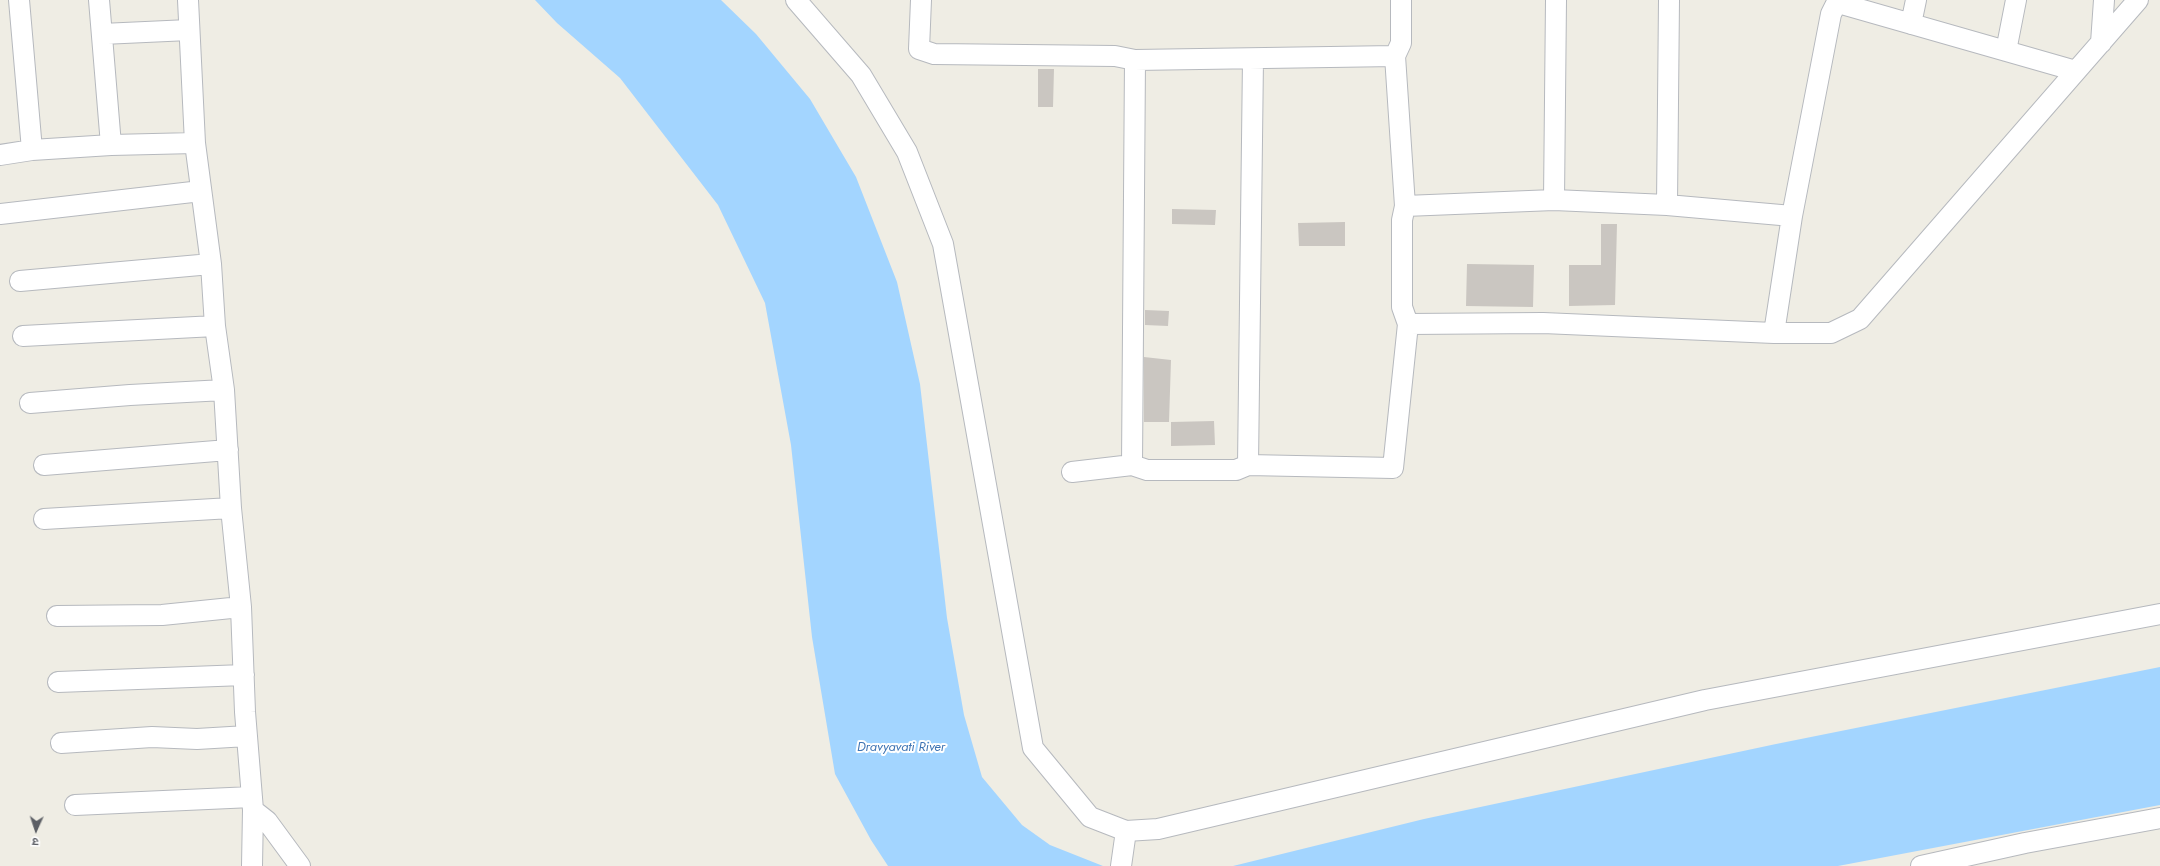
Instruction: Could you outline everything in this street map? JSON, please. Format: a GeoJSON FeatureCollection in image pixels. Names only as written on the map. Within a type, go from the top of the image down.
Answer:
{"type":"FeatureCollection","features":[{"type":"Feature","properties":{"kind":"street"},"geometry":{"type":"LineString","coordinates":[[19,0],[32,150]]}},
{"type":"Feature","properties":{"kind":"street"},"geometry":{"type":"LineString","coordinates":[[99,0],[111,145]]}},
{"type":"Feature","properties":{"kind":"street"},"geometry":{"type":"LineString","coordinates":[[188,0],[194,143],[211,264],[215,326],[224,390],[231,508],[241,607],[247,736],[253,804],[252,866]]}},
{"type":"Feature","properties":{"kind":"street"},"geometry":{"type":"LineString","coordinates":[[796,0],[861,75],[907,152],[943,244],[1033,748],[1090,817],[1126,832],[1158,829],[1705,700],[2160,614]]}},
{"type":"Feature","properties":{"kind":"street"},"geometry":{"type":"LineString","coordinates":[[921,0],[919,49],[934,54],[1115,56],[1135,60],[1396,56]]}},
{"type":"Feature","properties":{"kind":"street"},"geometry":{"type":"LineString","coordinates":[[1072,472],[1132,464],[1147,470],[1236,470],[1248,465],[1393,468],[1408,324],[1402,308],[1402,220],[1405,206],[1396,56],[1401,43],[1401,0]]}},
{"type":"Feature","properties":{"kind":"street"},"geometry":{"type":"LineString","coordinates":[[1554,200],[1556,0]]}},
{"type":"Feature","properties":{"kind":"street"},"geometry":{"type":"LineString","coordinates":[[1667,205],[1669,0]]}},
{"type":"Feature","properties":{"kind":"street"},"geometry":{"type":"LineString","coordinates":[[1911,24],[1916,0]]}},
{"type":"Feature","properties":{"kind":"street"},"geometry":{"type":"LineString","coordinates":[[2006,51],[2016,0]]}},
{"type":"Feature","properties":{"kind":"street"},"geometry":{"type":"LineString","coordinates":[[2101,43],[2104,0]]}},
{"type":"Feature","properties":{"kind":"street"},"geometry":{"type":"LineString","coordinates":[[1408,324],[1543,323],[1774,333],[1831,333],[1860,318],[2138,0]]}},
{"type":"Feature","properties":{"kind":"street"},"geometry":{"type":"LineString","coordinates":[[1774,333],[1792,216],[1831,14],[1838,1],[2076,72]]}},
{"type":"Feature","properties":{"kind":"street"},"geometry":{"type":"LineString","coordinates":[[102,34],[189,30]]}},
{"type":"Feature","properties":{"kind":"street"},"geometry":{"type":"LineString","coordinates":[[1248,465],[1253,59]]}},
{"type":"Feature","properties":{"kind":"street"},"geometry":{"type":"LineString","coordinates":[[1132,464],[1135,60]]}},
{"type":"Feature","properties":{"kind":"street"},"geometry":{"type":"LineString","coordinates":[[0,155],[32,150],[111,145],[194,143]]}},
{"type":"Feature","properties":{"kind":"street"},"geometry":{"type":"LineString","coordinates":[[0,214],[201,191]]}},
{"type":"Feature","properties":{"kind":"street"},"geometry":{"type":"LineString","coordinates":[[1405,206],[1554,200],[1667,205],[1792,216]]}},
{"type":"Feature","properties":{"kind":"street"},"geometry":{"type":"LineString","coordinates":[[20,281],[211,264]]}},
{"type":"Feature","properties":{"kind":"street"},"geometry":{"type":"LineString","coordinates":[[22,336],[215,326]]}},
{"type":"Feature","properties":{"kind":"street"},"geometry":{"type":"LineString","coordinates":[[30,403],[130,395],[224,390]]}},
{"type":"Feature","properties":{"kind":"street"},"geometry":{"type":"LineString","coordinates":[[44,466],[228,450]]}},
{"type":"Feature","properties":{"kind":"street"},"geometry":{"type":"LineString","coordinates":[[44,519],[231,508]]}},
{"type":"Feature","properties":{"kind":"street"},"geometry":{"type":"LineString","coordinates":[[57,616],[162,615],[241,607]]}},
{"type":"Feature","properties":{"kind":"street"},"geometry":{"type":"LineString","coordinates":[[58,682],[244,676]]}},
{"type":"Feature","properties":{"kind":"street"},"geometry":{"type":"LineString","coordinates":[[61,743],[152,737],[197,739],[247,736]]}},
{"type":"Feature","properties":{"kind":"street"},"geometry":{"type":"LineString","coordinates":[[75,805],[253,804]]}},
{"type":"Feature","properties":{"kind":"street"},"geometry":{"type":"LineString","coordinates":[[253,804],[300,866]]}},
{"type":"Feature","properties":{"kind":"street"},"geometry":{"type":"LineString","coordinates":[[1921,866],[2025,843],[2160,818]]}},
{"type":"Feature","properties":{"kind":"street"},"geometry":{"type":"LineString","coordinates":[[1121,866],[1126,832]]}},
{"type":"Feature","properties":{"kind":"water","name":"Dravyavati River"},"geometry":{"type":"Polygon","coordinates":[[[535,0],[721,0],[756,34],[810,99],[856,177],[897,282],[920,384],[947,618],[964,715],[982,777],[1022,825],[1050,845],[1103,866],[888,866],[871,840],[835,774],[812,637],[791,445],[765,303],[718,205],[620,78],[557,23],[535,0]]]}},
{"type":"Feature","properties":{"kind":"water"},"geometry":{"type":"Polygon","coordinates":[[[2160,667],[2160,805],[1838,866],[1233,866],[1424,819],[1776,744],[2160,667]]]}},
{"type":"Feature","properties":{"kind":"building"},"geometry":{"type":"Polygon","coordinates":[[[1038,69],[1054,69],[1053,107],[1038,107],[1038,69]]]}},
{"type":"Feature","properties":{"kind":"building"},"geometry":{"type":"Polygon","coordinates":[[[1172,209],[1216,210],[1215,225],[1172,224],[1172,209]]]}},
{"type":"Feature","properties":{"kind":"building"},"geometry":{"type":"Polygon","coordinates":[[[1345,222],[1345,246],[1299,246],[1298,223],[1345,222]]]}},
{"type":"Feature","properties":{"kind":"building"},"geometry":{"type":"Polygon","coordinates":[[[1601,224],[1617,224],[1615,305],[1569,306],[1569,265],[1601,265],[1601,224]]]}},
{"type":"Feature","properties":{"kind":"building"},"geometry":{"type":"Polygon","coordinates":[[[1467,264],[1534,265],[1533,307],[1466,306],[1467,264]]]}},
{"type":"Feature","properties":{"kind":"building"},"geometry":{"type":"Polygon","coordinates":[[[1145,310],[1169,311],[1168,326],[1145,325],[1145,310]]]}},
{"type":"Feature","properties":{"kind":"building"},"geometry":{"type":"Polygon","coordinates":[[[1144,357],[1171,360],[1169,422],[1144,422],[1144,357]]]}},
{"type":"Feature","properties":{"kind":"building"},"geometry":{"type":"Polygon","coordinates":[[[1214,421],[1215,445],[1171,446],[1171,422],[1214,421]]]}}]}
